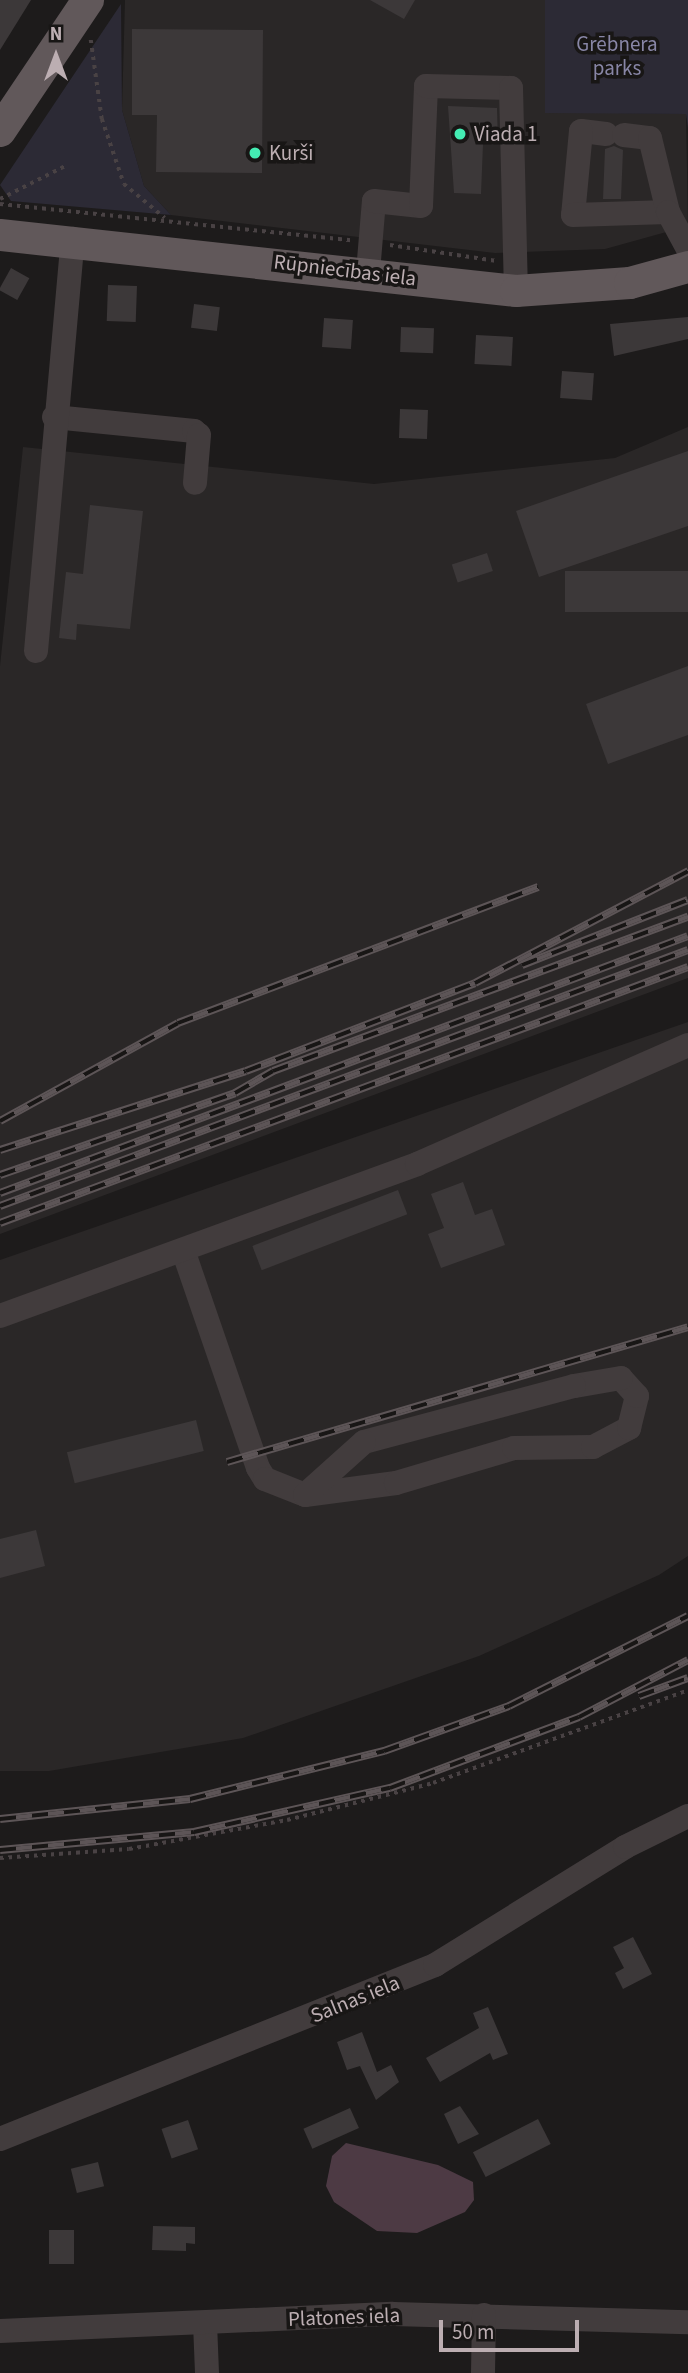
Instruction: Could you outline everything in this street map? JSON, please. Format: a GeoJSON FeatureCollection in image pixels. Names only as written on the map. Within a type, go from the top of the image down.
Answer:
{"type":"FeatureCollection","features":[{"type":"Feature","properties":{"kind":"main road"},"geometry":{"type":"LineString","coordinates":[[0,131],[88,0]]}},
{"type":"Feature","properties":{"kind":"main road","name":"Rūpniecības iela"},"geometry":{"type":"LineString","coordinates":[[0,235],[370,257],[518,277],[630,283],[688,267]]}},
{"type":"Feature","properties":{"kind":"street"},"geometry":{"type":"LineString","coordinates":[[370,257],[374,201],[421,206],[426,86],[511,88],[518,277]]}},
{"type":"Feature","properties":{"kind":"street"},"geometry":{"type":"LineString","coordinates":[[668,212],[573,215],[581,131],[650,138],[668,212],[688,249]]}},
{"type":"Feature","properties":{"kind":"street"},"geometry":{"type":"LineString","coordinates":[[36,651],[54,417],[72,239]]}},
{"type":"Feature","properties":{"kind":"street"},"geometry":{"type":"LineString","coordinates":[[54,417],[194,430],[199,435],[195,483]]}},
{"type":"Feature","properties":{"kind":"street"},"geometry":{"type":"LineString","coordinates":[[0,1316],[184,1253],[417,1164],[688,1045]]}},
{"type":"Feature","properties":{"kind":"street"},"geometry":{"type":"LineString","coordinates":[[184,1253],[258,1468],[265,1479],[305,1495],[397,1483],[514,1448],[593,1447],[629,1428],[637,1396],[621,1378],[574,1385],[463,1420],[363,1442],[305,1495]]}},
{"type":"Feature","properties":{"kind":"street"},"geometry":{"type":"LineString","coordinates":[[463,1420],[482,1456]]}},
{"type":"Feature","properties":{"kind":"street","name":"Salnas iela"},"geometry":{"type":"LineString","coordinates":[[0,2139],[435,1965],[625,1847],[688,1816]]}},
{"type":"Feature","properties":{"kind":"street"},"geometry":{"type":"LineString","coordinates":[[483,2373],[484,2315]]}},
{"type":"Feature","properties":{"kind":"street","name":"Platones iela"},"geometry":{"type":"LineString","coordinates":[[0,2330],[484,2315],[688,2322]]}},
{"type":"Feature","properties":{"kind":"street"},"geometry":{"type":"LineString","coordinates":[[205,2323],[207,2373]]}},
{"type":"Feature","properties":{"kind":"path"},"geometry":{"type":"LineString","coordinates":[[91,39],[102,120],[124,184],[166,219]]}},
{"type":"Feature","properties":{"kind":"path"},"geometry":{"type":"LineString","coordinates":[[0,202],[65,166]]}},
{"type":"Feature","properties":{"kind":"path"},"geometry":{"type":"LineString","coordinates":[[0,202],[166,219],[370,257],[518,277]]}},
{"type":"Feature","properties":{"kind":"path"},"geometry":{"type":"LineString","coordinates":[[0,1858],[129,1849],[287,1820],[433,1783],[688,1690]]}},
{"type":"Feature","properties":{"kind":"shaded area"},"geometry":{"type":"Polygon","coordinates":[[[125,0],[545,0],[545,112],[686,114],[688,226],[605,249],[495,253],[171,215],[144,186],[122,110],[125,0]]]}},
{"type":"Feature","properties":{"kind":"shaded area"},"geometry":{"type":"Polygon","coordinates":[[[688,427],[688,978],[0,1234],[0,666],[23,447],[374,484],[615,458],[688,427]]]}},
{"type":"Feature","properties":{"kind":"shaded area"},"geometry":{"type":"Polygon","coordinates":[[[688,1022],[688,1556],[659,1575],[479,1656],[243,1738],[49,1771],[0,1771],[0,1260],[688,1022]]]}},
{"type":"Feature","properties":{"kind":"shaded area"},"geometry":{"type":"Polygon","coordinates":[[[346,2143],[438,2165],[473,2182],[474,2200],[465,2212],[417,2233],[377,2231],[334,2202],[326,2186],[332,2156],[346,2143]]]}},
{"type":"Feature","properties":{"kind":"green space","name":"Grēbnera parks"},"geometry":{"type":"Polygon","coordinates":[[[545,0],[688,0],[688,128],[686,114],[545,113],[545,0]]]}},
{"type":"Feature","properties":{"kind":"green space"},"geometry":{"type":"Polygon","coordinates":[[[121,4],[122,110],[144,186],[171,215],[11,201],[0,185],[121,4]]]}},
{"type":"Feature","properties":{"kind":"building"},"geometry":{"type":"Polygon","coordinates":[[[0,0],[31,0],[0,50],[0,0]]]}},
{"type":"Feature","properties":{"kind":"building"},"geometry":{"type":"Polygon","coordinates":[[[370,0],[415,0],[404,19],[370,0]]]}},
{"type":"Feature","properties":{"kind":"building"},"geometry":{"type":"Polygon","coordinates":[[[132,29],[263,30],[262,173],[156,172],[157,115],[132,115],[132,29]]]}},
{"type":"Feature","properties":{"kind":"building"},"geometry":{"type":"Polygon","coordinates":[[[448,106],[497,108],[498,144],[483,144],[481,194],[454,193],[448,106]]]}},
{"type":"Feature","properties":{"kind":"building"},"geometry":{"type":"Polygon","coordinates":[[[614,146],[623,150],[621,199],[603,199],[605,149],[614,146]]]}},
{"type":"Feature","properties":{"kind":"building"},"geometry":{"type":"Polygon","coordinates":[[[11,268],[29,278],[17,300],[0,290],[11,268]]]}},
{"type":"Feature","properties":{"kind":"building"},"geometry":{"type":"Polygon","coordinates":[[[108,285],[137,286],[136,322],[107,321],[108,285]]]}},
{"type":"Feature","properties":{"kind":"building"},"geometry":{"type":"Polygon","coordinates":[[[194,304],[220,307],[217,331],[191,328],[194,304]]]}},
{"type":"Feature","properties":{"kind":"building"},"geometry":{"type":"Polygon","coordinates":[[[688,317],[688,339],[614,356],[610,324],[688,317]]]}},
{"type":"Feature","properties":{"kind":"building"},"geometry":{"type":"Polygon","coordinates":[[[324,318],[353,320],[351,349],[322,347],[324,318]]]}},
{"type":"Feature","properties":{"kind":"building"},"geometry":{"type":"Polygon","coordinates":[[[401,327],[434,328],[433,353],[400,352],[401,327]]]}},
{"type":"Feature","properties":{"kind":"building"},"geometry":{"type":"Polygon","coordinates":[[[476,335],[513,337],[511,366],[474,364],[476,335]]]}},
{"type":"Feature","properties":{"kind":"building"},"geometry":{"type":"Polygon","coordinates":[[[562,371],[594,373],[592,400],[560,398],[562,371]]]}},
{"type":"Feature","properties":{"kind":"building"},"geometry":{"type":"Polygon","coordinates":[[[400,409],[428,410],[427,439],[399,438],[400,409]]]}},
{"type":"Feature","properties":{"kind":"building"},"geometry":{"type":"Polygon","coordinates":[[[688,451],[688,526],[539,577],[516,511],[688,451]]]}},
{"type":"Feature","properties":{"kind":"building"},"geometry":{"type":"Polygon","coordinates":[[[90,505],[143,511],[130,629],[77,624],[76,640],[59,638],[66,572],[83,574],[90,505]]]}},
{"type":"Feature","properties":{"kind":"building"},"geometry":{"type":"Polygon","coordinates":[[[487,553],[493,571],[458,583],[452,564],[487,553]]]}},
{"type":"Feature","properties":{"kind":"building"},"geometry":{"type":"Polygon","coordinates":[[[565,571],[688,571],[688,612],[565,612],[565,571]]]}},
{"type":"Feature","properties":{"kind":"building"},"geometry":{"type":"Polygon","coordinates":[[[688,666],[688,735],[608,764],[586,704],[688,666]]]}},
{"type":"Feature","properties":{"kind":"building"},"geometry":{"type":"Polygon","coordinates":[[[463,1182],[475,1215],[492,1209],[505,1245],[441,1268],[428,1234],[444,1228],[431,1194],[463,1182]]]}},
{"type":"Feature","properties":{"kind":"building"},"geometry":{"type":"Polygon","coordinates":[[[398,1190],[407,1214],[262,1270],[252,1246],[398,1190]]]}},
{"type":"Feature","properties":{"kind":"building"},"geometry":{"type":"Polygon","coordinates":[[[196,1420],[204,1451],[75,1483],[67,1452],[196,1420]]]}},
{"type":"Feature","properties":{"kind":"building"},"geometry":{"type":"Polygon","coordinates":[[[36,1530],[45,1566],[0,1578],[0,1539],[36,1530]]]}},
{"type":"Feature","properties":{"kind":"building"},"geometry":{"type":"Polygon","coordinates":[[[633,1937],[652,1974],[623,1989],[615,1973],[624,1968],[613,1947],[633,1937]]]}},
{"type":"Feature","properties":{"kind":"building"},"geometry":{"type":"Polygon","coordinates":[[[488,2007],[508,2054],[493,2060],[490,2053],[440,2082],[426,2058],[479,2028],[473,2013],[488,2007]]]}},
{"type":"Feature","properties":{"kind":"building"},"geometry":{"type":"Polygon","coordinates":[[[362,2032],[377,2072],[391,2065],[399,2082],[376,2100],[360,2066],[347,2070],[337,2042],[362,2032]]]}},
{"type":"Feature","properties":{"kind":"building"},"geometry":{"type":"Polygon","coordinates":[[[460,2106],[479,2134],[458,2144],[444,2114],[460,2106]]]}},
{"type":"Feature","properties":{"kind":"building"},"geometry":{"type":"Polygon","coordinates":[[[350,2108],[359,2128],[312,2149],[303,2129],[350,2108]]]}},
{"type":"Feature","properties":{"kind":"building"},"geometry":{"type":"Polygon","coordinates":[[[538,2119],[551,2144],[486,2177],[473,2152],[538,2119]]]}},
{"type":"Feature","properties":{"kind":"building"},"geometry":{"type":"Polygon","coordinates":[[[188,2120],[198,2149],[172,2158],[162,2129],[188,2120]]]}},
{"type":"Feature","properties":{"kind":"building"},"geometry":{"type":"Polygon","coordinates":[[[98,2162],[104,2186],[77,2193],[71,2169],[98,2162]]]}},
{"type":"Feature","properties":{"kind":"building"},"geometry":{"type":"Polygon","coordinates":[[[153,2226],[195,2227],[195,2244],[186,2243],[186,2251],[152,2250],[153,2226]]]}},
{"type":"Feature","properties":{"kind":"building"},"geometry":{"type":"Polygon","coordinates":[[[49,2230],[74,2230],[74,2264],[49,2264],[49,2230]]]}},
{"type":"Feature","properties":{"kind":"railway"},"geometry":{"type":"LineString","coordinates":[[0,1150],[246,1071],[475,983],[688,871]]}},
{"type":"Feature","properties":{"kind":"railway"},"geometry":{"type":"LineString","coordinates":[[0,1121],[178,1023],[538,887]]}},
{"type":"Feature","properties":{"kind":"railway"},"geometry":{"type":"LineString","coordinates":[[522,965],[688,900]]}},
{"type":"Feature","properties":{"kind":"railway"},"geometry":{"type":"LineString","coordinates":[[0,1175],[235,1093],[273,1071],[688,917]]}},
{"type":"Feature","properties":{"kind":"railway"},"geometry":{"type":"LineString","coordinates":[[0,1193],[688,936]]}},
{"type":"Feature","properties":{"kind":"railway"},"geometry":{"type":"LineString","coordinates":[[0,1206],[688,950]]}},
{"type":"Feature","properties":{"kind":"railway"},"geometry":{"type":"LineString","coordinates":[[0,1223],[688,967]]}},
{"type":"Feature","properties":{"kind":"railway"},"geometry":{"type":"LineString","coordinates":[[227,1462],[688,1327]]}},
{"type":"Feature","properties":{"kind":"railway"},"geometry":{"type":"LineString","coordinates":[[0,1819],[190,1799],[384,1751],[509,1706],[688,1616]]}},
{"type":"Feature","properties":{"kind":"railway"},"geometry":{"type":"LineString","coordinates":[[0,1850],[194,1832],[390,1788],[579,1717],[688,1660]]}},
{"type":"Feature","properties":{"kind":"railway"},"geometry":{"type":"LineString","coordinates":[[639,1696],[688,1678]]}},
{"type":"Feature","properties":{"kind":"place","name":"Viada 1"},"geometry":{"type":"Point","coordinates":[460,134]}},
{"type":"Feature","properties":{"kind":"place","name":"Kurši"},"geometry":{"type":"Point","coordinates":[255,153]}}]}
